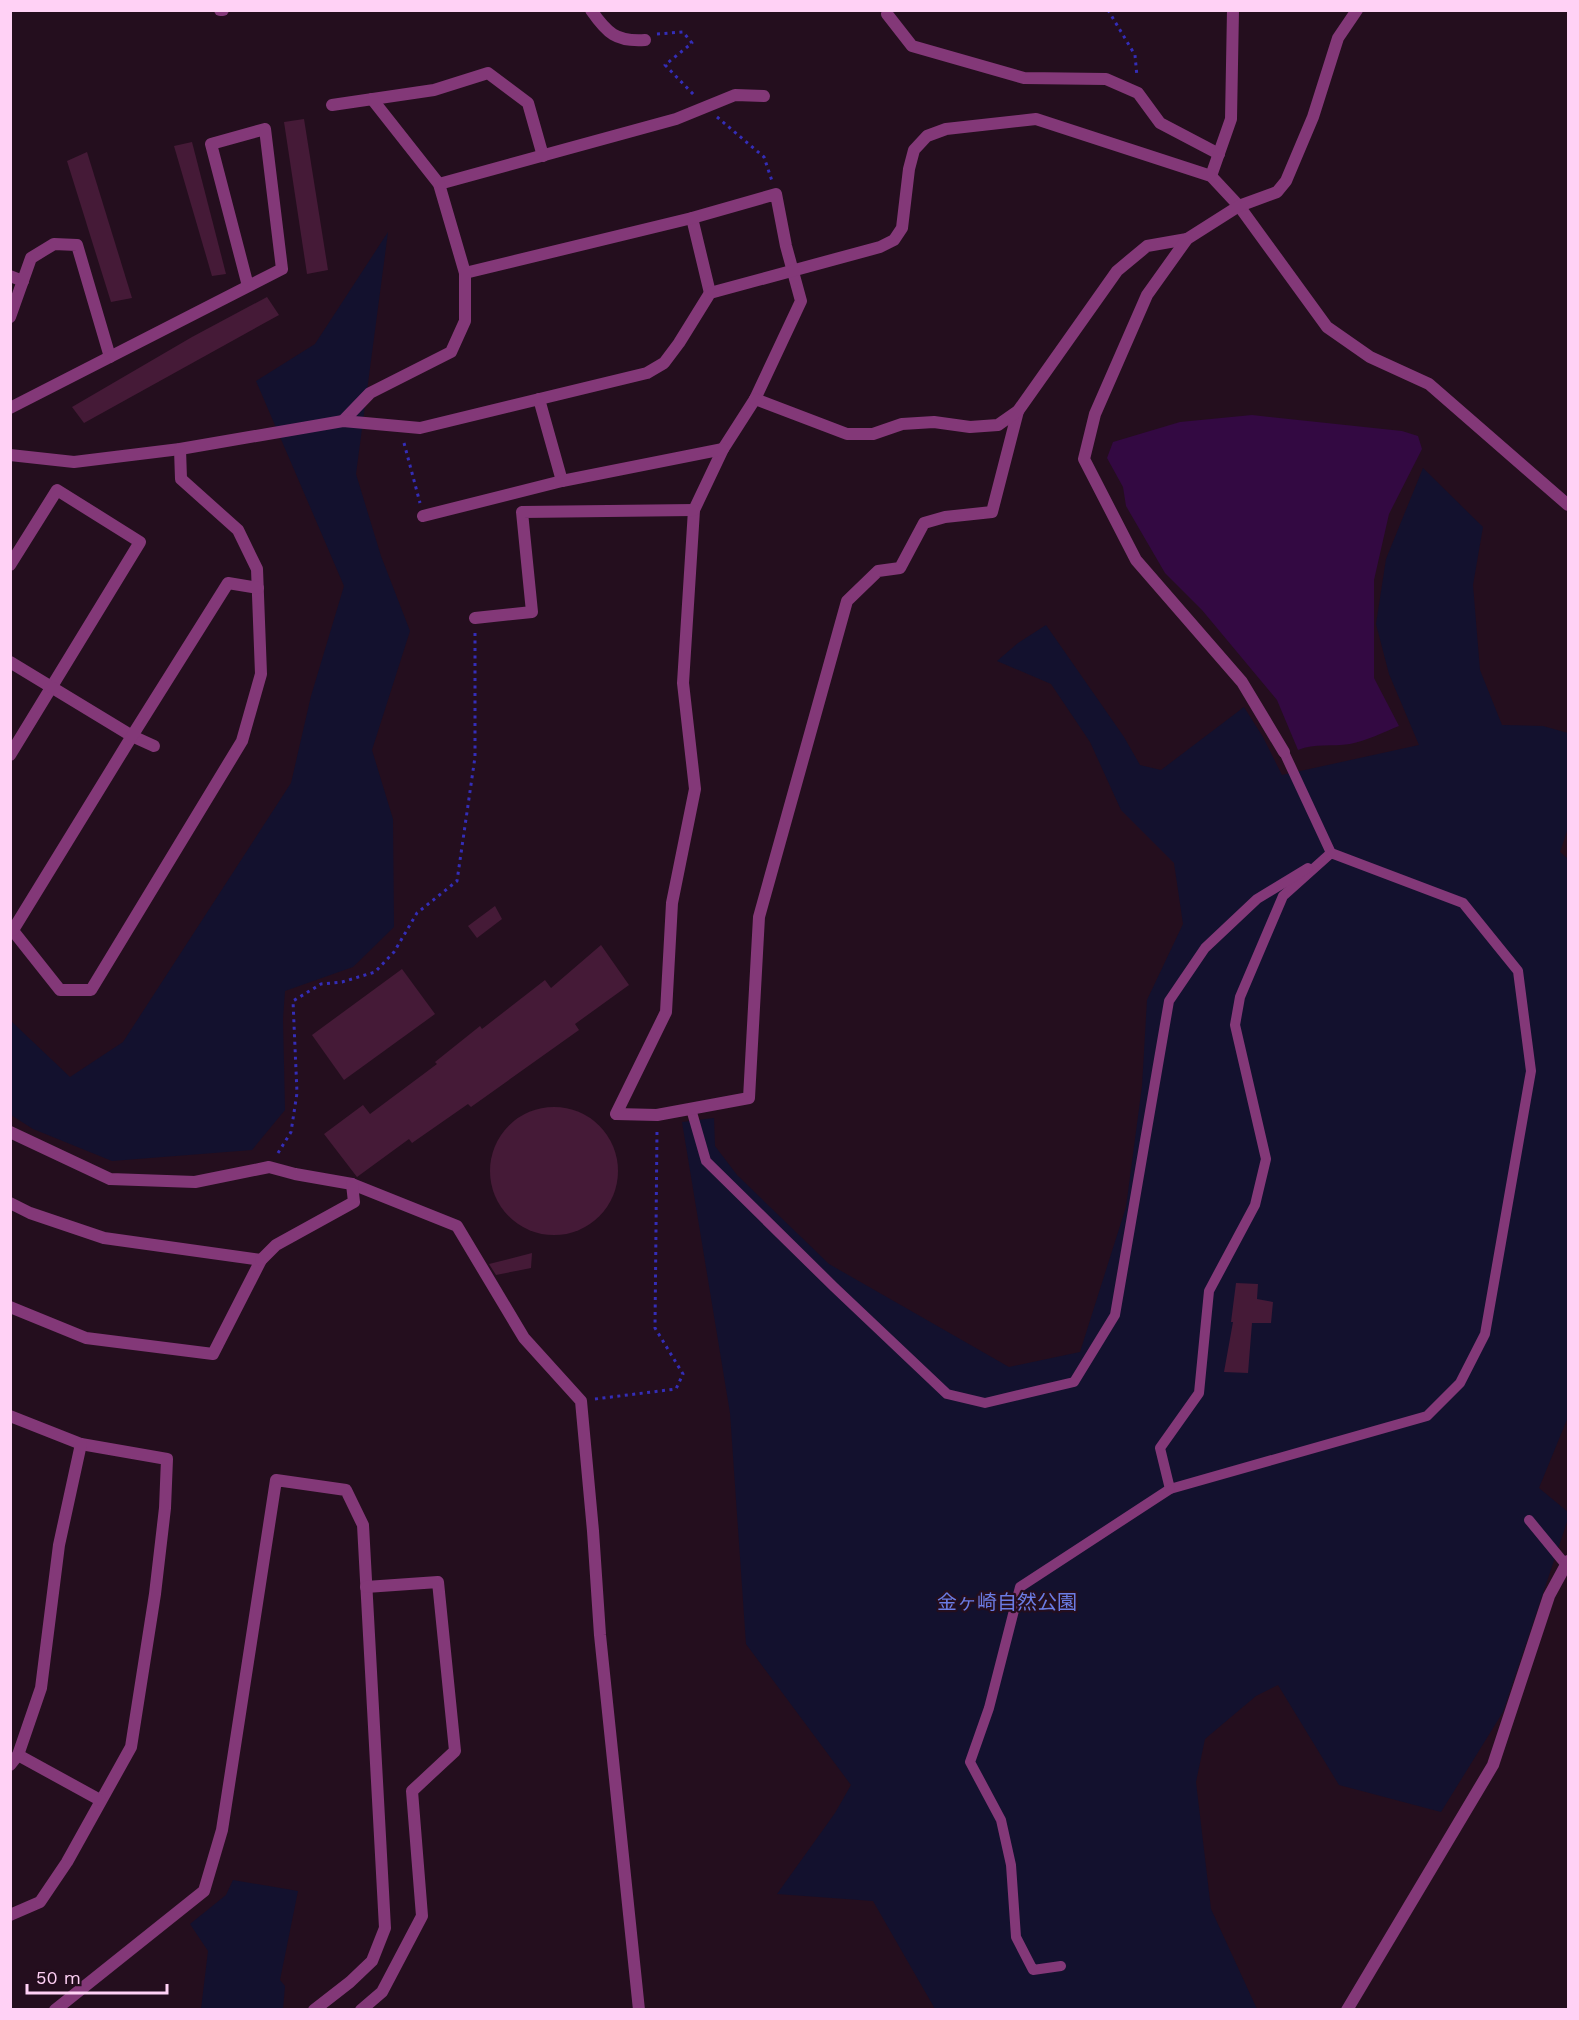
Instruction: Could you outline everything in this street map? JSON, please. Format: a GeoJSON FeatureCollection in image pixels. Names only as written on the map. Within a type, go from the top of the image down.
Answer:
{"type":"FeatureCollection","features":[{"type":"Feature","properties":{"kind":"street"},"geometry":{"type":"LineString","coordinates":[[591,10],[605,31],[627,41],[645,40]]}},
{"type":"Feature","properties":{"kind":"street"},"geometry":{"type":"LineString","coordinates":[[1211,176],[1231,119],[1233,10]]}},
{"type":"Feature","properties":{"kind":"street"},"geometry":{"type":"LineString","coordinates":[[1284,752],[1242,682],[1136,560],[1084,459],[1095,414],[1147,295],[1187,239],[1239,206],[1277,192],[1286,181],[1313,117],[1338,38],[1357,10]]}},
{"type":"Feature","properties":{"kind":"street"},"geometry":{"type":"LineString","coordinates":[[887,14],[912,46],[1024,78],[1106,79],[1138,93],[1160,123],[1219,154]]}},
{"type":"Feature","properties":{"kind":"street"},"geometry":{"type":"LineString","coordinates":[[332,105],[434,90],[488,73],[528,103],[543,156]]}},
{"type":"Feature","properties":{"kind":"street"},"geometry":{"type":"LineString","coordinates":[[439,184],[676,119],[735,95],[764,96]]}},
{"type":"Feature","properties":{"kind":"street"},"geometry":{"type":"LineString","coordinates":[[343,421],[370,393],[452,352],[465,321],[465,273],[439,184],[372,99]]}},
{"type":"Feature","properties":{"kind":"street"},"geometry":{"type":"LineString","coordinates":[[10,455],[74,462],[180,449],[343,421],[420,428],[647,373],[664,363],[710,293],[880,247],[894,240],[902,228],[909,169],[914,150],[927,136],[945,129],[1036,119],[1211,176],[1239,206],[1328,327],[1370,357],[1429,384],[1569,505]]}},
{"type":"Feature","properties":{"kind":"street"},"geometry":{"type":"LineString","coordinates":[[10,408],[282,269],[265,129],[211,144],[248,286]]}},
{"type":"Feature","properties":{"kind":"street"},"geometry":{"type":"LineString","coordinates":[[465,273],[692,218],[776,194],[786,246],[801,301],[755,399],[723,449],[694,510],[683,683],[695,789],[672,903],[666,1012],[616,1114],[657,1115],[749,1098],[759,918],[847,601],[878,571],[900,568],[924,523],[945,517],[992,512],[1018,411],[1118,271],[1147,246],[1187,239]]}},
{"type":"Feature","properties":{"kind":"street"},"geometry":{"type":"LineString","coordinates":[[692,218],[710,293]]}},
{"type":"Feature","properties":{"kind":"street"},"geometry":{"type":"LineString","coordinates":[[10,318],[31,258],[54,244],[77,245],[110,357]]}},
{"type":"Feature","properties":{"kind":"street"},"geometry":{"type":"LineString","coordinates":[[10,276],[23,281]]}},
{"type":"Feature","properties":{"kind":"street"},"geometry":{"type":"LineString","coordinates":[[539,399],[561,481]]}},
{"type":"Feature","properties":{"kind":"street"},"geometry":{"type":"LineString","coordinates":[[755,399],[846,434],[873,434],[902,424],[924,422],[970,427],[998,424],[1018,411]]}},
{"type":"Feature","properties":{"kind":"street"},"geometry":{"type":"LineString","coordinates":[[180,449],[181,479],[238,530],[257,569],[258,588],[261,674],[242,741],[91,990],[60,990],[12,929],[228,583],[258,588]]}},
{"type":"Feature","properties":{"kind":"street"},"geometry":{"type":"LineString","coordinates":[[423,516],[561,481],[723,449]]}},
{"type":"Feature","properties":{"kind":"street"},"geometry":{"type":"LineString","coordinates":[[10,565],[57,490],[140,542],[10,755]]}},
{"type":"Feature","properties":{"kind":"street"},"geometry":{"type":"LineString","coordinates":[[475,618],[532,612],[522,512],[694,510]]}},
{"type":"Feature","properties":{"kind":"street"},"geometry":{"type":"LineString","coordinates":[[10,662],[132,736],[154,746]]}},
{"type":"Feature","properties":{"kind":"street"},"geometry":{"type":"LineString","coordinates":[[10,1132],[110,1179],[195,1182],[269,1167],[352,1184],[458,1226],[524,1338],[581,1401],[600,1635],[639,2010]]}},
{"type":"Feature","properties":{"kind":"street"},"geometry":{"type":"LineString","coordinates":[[10,1307],[86,1338],[213,1354],[261,1260],[276,1245],[354,1202],[352,1184]]}},
{"type":"Feature","properties":{"kind":"street"},"geometry":{"type":"LineString","coordinates":[[10,1203],[30,1213],[104,1238],[261,1260]]}},
{"type":"Feature","properties":{"kind":"street"},"geometry":{"type":"LineString","coordinates":[[10,1416],[81,1444],[167,1459],[165,1508],[155,1594],[131,1747],[67,1862],[40,1902],[10,1915]]}},
{"type":"Feature","properties":{"kind":"street"},"geometry":{"type":"LineString","coordinates":[[81,1444],[59,1545],[41,1688],[14,1760],[100,1800]]}},
{"type":"Feature","properties":{"kind":"street"},"geometry":{"type":"LineString","coordinates":[[56,2010],[204,1891],[222,1830],[276,1480],[346,1490],[363,1525],[384,1928],[372,1961],[350,1982],[314,2010]]}},
{"type":"Feature","properties":{"kind":"street"},"geometry":{"type":"LineString","coordinates":[[1347,2010],[1493,1765],[1546,1606],[1567,1563]]}},
{"type":"Feature","properties":{"kind":"street"},"geometry":{"type":"LineString","coordinates":[[361,2010],[382,1992],[422,1916],[412,1791],[455,1751],[438,1582],[366,1587]]}},
{"type":"Feature","properties":{"kind":"lane"},"geometry":{"type":"LineString","coordinates":[[1061,1965],[1033,1970],[1016,1937],[1011,1865],[1001,1820],[970,1762],[989,1708],[1020,1587],[1170,1490],[1427,1416],[1460,1383],[1485,1335],[1531,1071],[1518,971],[1463,903],[1331,853],[1284,752]]}},
{"type":"Feature","properties":{"kind":"lane"},"geometry":{"type":"LineString","coordinates":[[691,1109],[706,1161],[947,1394],[985,1403],[1074,1382],[1115,1315],[1169,1001],[1205,948],[1257,898],[1331,853]]}},
{"type":"Feature","properties":{"kind":"lane"},"geometry":{"type":"LineString","coordinates":[[1170,1490],[1160,1448],[1199,1393],[1209,1292],[1255,1205],[1266,1159],[1235,1025],[1240,997],[1282,896],[1331,853]]}},
{"type":"Feature","properties":{"kind":"lane"},"geometry":{"type":"LineString","coordinates":[[1529,1520],[1567,1563]]}},
{"type":"Feature","properties":{"kind":"path"},"geometry":{"type":"LineString","coordinates":[[1108,10],[1135,55],[1138,93]]}},
{"type":"Feature","properties":{"kind":"path"},"geometry":{"type":"LineString","coordinates":[[645,40],[660,33],[683,32],[692,43],[665,65],[705,106],[764,157],[776,194]]}},
{"type":"Feature","properties":{"kind":"path"},"geometry":{"type":"LineString","coordinates":[[400,427],[423,516]]}},
{"type":"Feature","properties":{"kind":"path"},"geometry":{"type":"LineString","coordinates":[[269,1167],[291,1131],[297,1093],[293,1001],[321,984],[342,982],[375,972],[394,952],[417,913],[458,881],[475,757],[475,618]]}},
{"type":"Feature","properties":{"kind":"path"},"geometry":{"type":"LineString","coordinates":[[581,1401],[676,1389],[683,1374],[655,1328],[657,1115]]}},
{"type":"Feature","properties":{"kind":"green space"},"geometry":{"type":"Polygon","coordinates":[[[388,232],[356,474],[381,556],[410,631],[372,750],[393,819],[394,927],[353,967],[285,991],[283,1019],[285,1110],[252,1150],[112,1161],[33,1129],[11,1115],[10,1020],[70,1077],[123,1042],[291,783],[311,696],[344,586],[256,381],[315,344],[388,232]]]}},
{"type":"Feature","properties":{"kind":"green space","name":"金ヶ崎自然公園"},"geometry":{"type":"Polygon","coordinates":[[[1423,468],[1483,527],[1473,585],[1480,670],[1502,725],[1543,726],[1568,733],[1568,828],[1560,852],[1568,859],[1568,1417],[1539,1488],[1568,1512],[1568,1519],[1503,1712],[1441,1812],[1339,1785],[1278,1685],[1256,1696],[1205,1739],[1196,1782],[1211,1909],[1257,2009],[935,2009],[873,1901],[777,1894],[835,1813],[851,1785],[746,1644],[730,1413],[682,1122],[714,1118],[715,1146],[737,1175],[829,1264],[1009,1367],[1080,1352],[1126,1207],[1142,1086],[1147,1000],[1183,924],[1174,863],[1121,810],[1090,742],[1051,684],[997,661],[1018,643],[1046,625],[1124,737],[1140,765],[1161,770],[1244,707],[1263,737],[1282,775],[1419,745],[1389,674],[1376,624],[1386,559],[1423,468]]]}},
{"type":"Feature","properties":{"kind":"green space"},"geometry":{"type":"Polygon","coordinates":[[[233,1880],[298,1891],[280,1980],[285,1986],[283,2009],[201,2009],[208,1951],[190,1924],[226,1895],[233,1880]]]}},
{"type":"Feature","properties":{"kind":"shaded area"},"geometry":{"type":"Polygon","coordinates":[[[1252,415],[1402,431],[1418,436],[1422,449],[1389,514],[1374,580],[1374,678],[1399,726],[1369,739],[1356,743],[1298,750],[1277,700],[1202,610],[1165,573],[1126,506],[1123,487],[1107,458],[1113,442],[1180,422],[1252,415]]]}},
{"type":"Feature","properties":{"kind":"building"},"geometry":{"type":"Polygon","coordinates":[[[304,119],[328,270],[307,274],[284,122],[304,119]]]}},
{"type":"Feature","properties":{"kind":"building"},"geometry":{"type":"Polygon","coordinates":[[[192,142],[226,274],[212,276],[174,146],[192,142]]]}},
{"type":"Feature","properties":{"kind":"building"},"geometry":{"type":"Polygon","coordinates":[[[87,152],[132,298],[111,302],[67,161],[87,152]]]}},
{"type":"Feature","properties":{"kind":"building"},"geometry":{"type":"Polygon","coordinates":[[[267,297],[279,315],[84,423],[72,407],[192,337],[267,297]]]}},
{"type":"Feature","properties":{"kind":"building"},"geometry":{"type":"Polygon","coordinates":[[[495,906],[502,919],[477,938],[468,926],[495,906]]]}},
{"type":"Feature","properties":{"kind":"building"},"geometry":{"type":"Polygon","coordinates":[[[601,945],[629,985],[575,1024],[579,1030],[471,1107],[468,1104],[412,1143],[409,1139],[357,1177],[324,1134],[363,1105],[370,1114],[437,1064],[435,1062],[480,1026],[482,1029],[545,980],[551,988],[601,945]]]}},
{"type":"Feature","properties":{"kind":"building"},"geometry":{"type":"Polygon","coordinates":[[[402,969],[435,1014],[344,1080],[312,1035],[402,969]]]}},
{"type":"Feature","properties":{"kind":"building"},"geometry":{"type":"Polygon","coordinates":[[[554,1107],[578,1112],[599,1126],[613,1147],[618,1171],[613,1195],[599,1216],[578,1230],[554,1235],[530,1230],[509,1216],[495,1195],[490,1171],[495,1147],[509,1126],[530,1112],[554,1107]]]}},
{"type":"Feature","properties":{"kind":"building"},"geometry":{"type":"Polygon","coordinates":[[[532,1253],[531,1268],[496,1275],[489,1264],[532,1253]]]}},
{"type":"Feature","properties":{"kind":"building"},"geometry":{"type":"Polygon","coordinates":[[[1236,1283],[1258,1284],[1257,1299],[1273,1302],[1271,1323],[1252,1323],[1248,1373],[1224,1372],[1233,1322],[1231,1322],[1236,1283]]]}}]}
